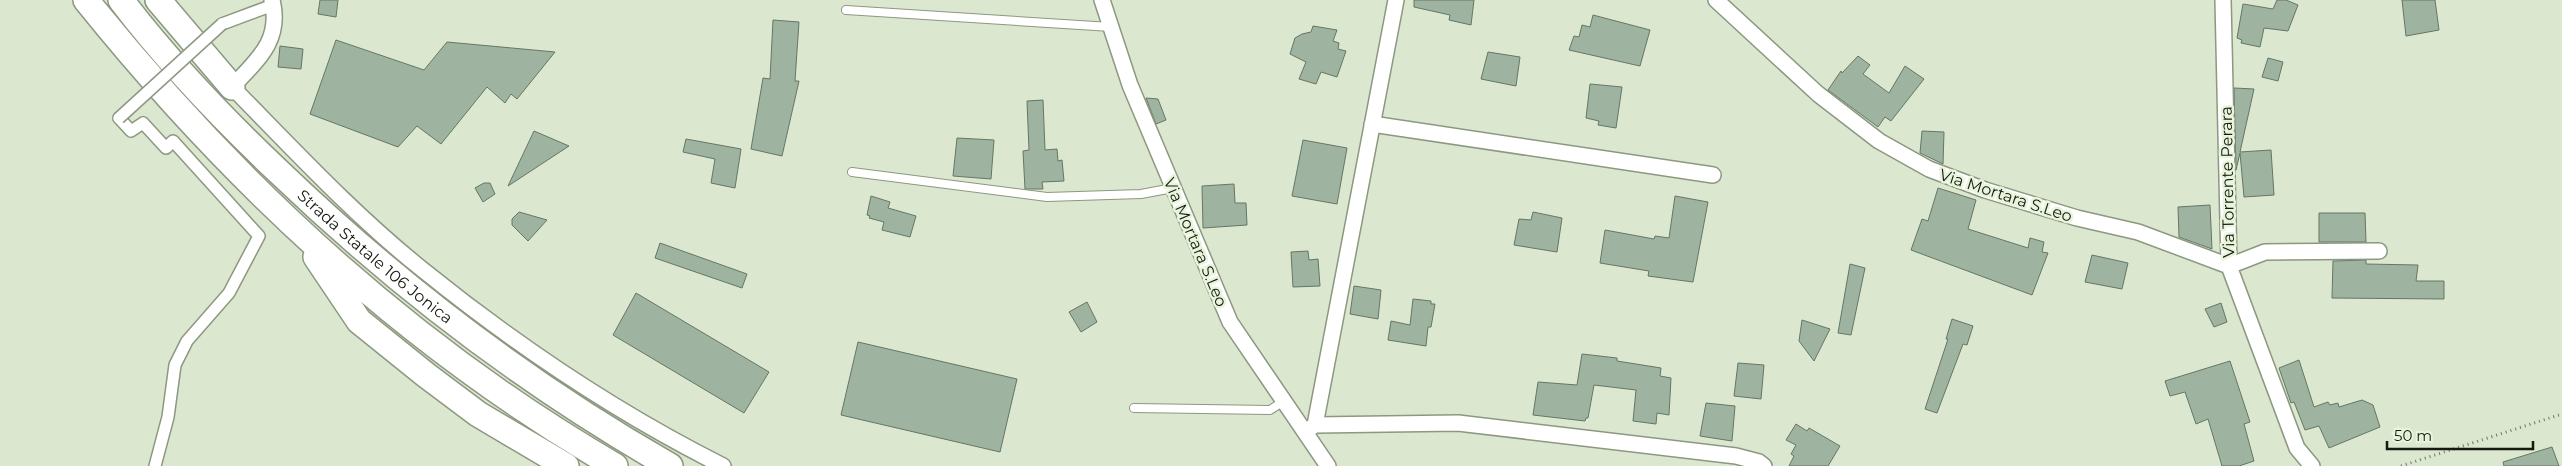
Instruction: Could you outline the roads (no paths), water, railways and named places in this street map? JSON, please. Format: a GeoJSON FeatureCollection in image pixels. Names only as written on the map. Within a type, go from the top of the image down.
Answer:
{"type":"FeatureCollection","features":[{"type":"Feature","properties":{"kind":"highway","name":"Strada Statale 106 Jonica"},"geometry":{"type":"LineString","coordinates":[[86,0],[143,71],[203,137],[302,233],[368,292],[428,340],[497,390],[615,466]]}},
{"type":"Feature","properties":{"kind":"highway","name":"Strada Statale 106 Jonica"},"geometry":{"type":"LineString","coordinates":[[121,0],[228,124],[321,213],[386,269],[446,318],[515,367],[625,440],[670,466]]}},
{"type":"Feature","properties":{"kind":"highway"},"geometry":{"type":"LineString","coordinates":[[158,0],[232,87]]}},
{"type":"Feature","properties":{"kind":"highway"},"geometry":{"type":"LineString","coordinates":[[302,233],[323,269],[359,321],[426,376],[478,414],[566,466]]}},
{"type":"Feature","properties":{"kind":"street","name":"Via Mortara S.Leo"},"geometry":{"type":"LineString","coordinates":[[1102,0],[1130,85],[1230,322],[1284,402],[1310,428],[1328,466]]}},
{"type":"Feature","properties":{"kind":"street"},"geometry":{"type":"LineString","coordinates":[[1396,0],[1310,428],[1458,423],[1736,456],[1759,462],[1764,466]]}},
{"type":"Feature","properties":{"kind":"street","name":"Via Mortara S.Leo"},"geometry":{"type":"LineString","coordinates":[[1716,0],[1818,94],[1879,141],[1929,169],[1985,190],[2068,216],[2138,232],[2229,266]]}},
{"type":"Feature","properties":{"kind":"street","name":"Via Torrente Perara"},"geometry":{"type":"LineString","coordinates":[[2223,0],[2229,266],[2297,448],[2312,466]]}},
{"type":"Feature","properties":{"kind":"street"},"geometry":{"type":"LineString","coordinates":[[155,466],[168,418],[175,365],[187,341],[229,294],[259,236],[173,141],[166,148],[142,123],[131,131],[119,118],[222,24],[272,3],[276,16],[268,48],[232,87],[354,209],[423,270],[544,361],[723,466]]}},
{"type":"Feature","properties":{"kind":"street"},"geometry":{"type":"LineString","coordinates":[[1372,124],[1713,175]]}},
{"type":"Feature","properties":{"kind":"street"},"geometry":{"type":"LineString","coordinates":[[2229,266],[2265,252],[2379,251]]}},
{"type":"Feature","properties":{"kind":"lane"},"geometry":{"type":"LineString","coordinates":[[846,10],[1111,27]]}},
{"type":"Feature","properties":{"kind":"lane"},"geometry":{"type":"LineString","coordinates":[[852,172],[1047,197],[1141,194],[1173,188]]}},
{"type":"Feature","properties":{"kind":"lane"},"geometry":{"type":"LineString","coordinates":[[1134,408],[1270,410],[1284,402]]}}]}
